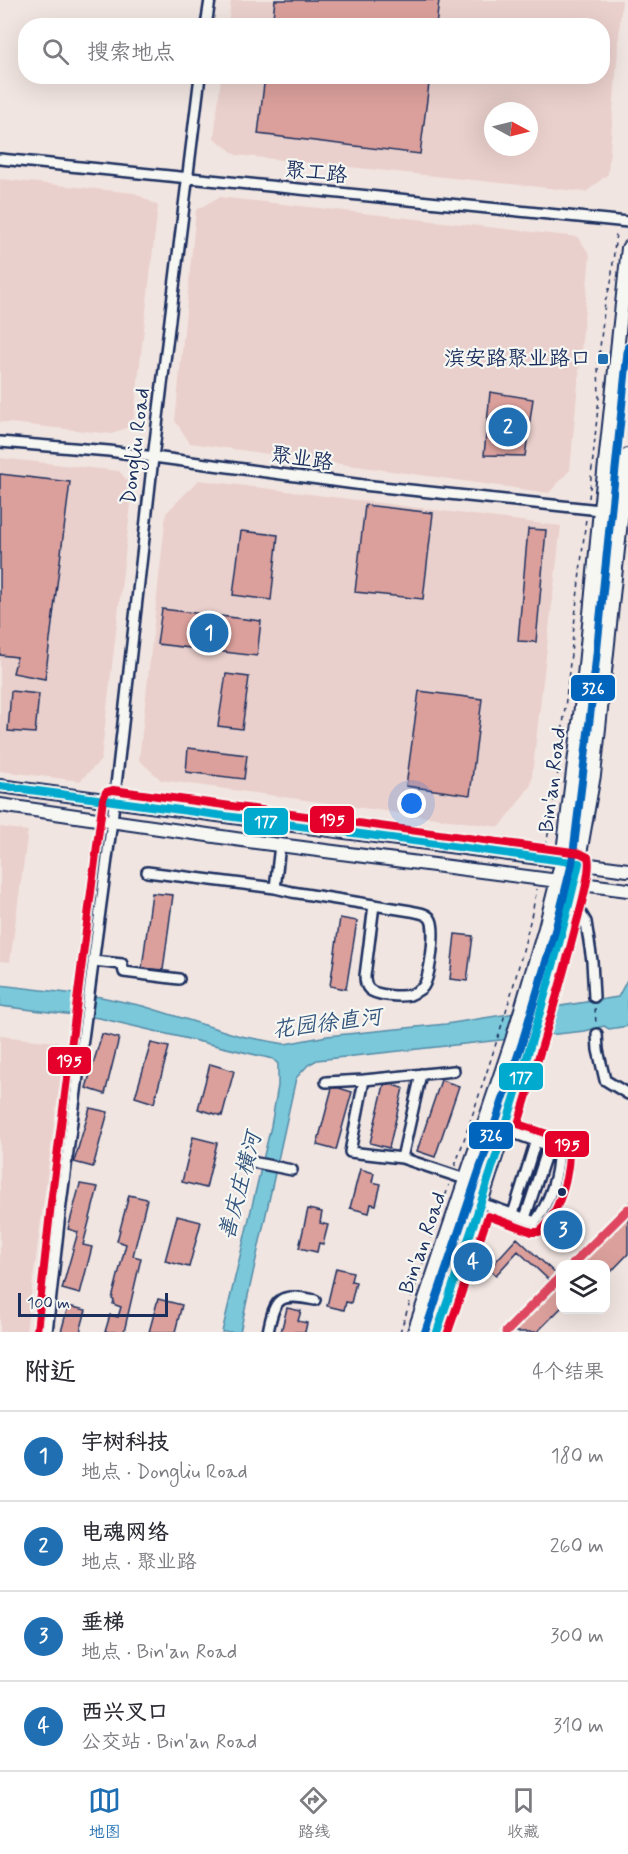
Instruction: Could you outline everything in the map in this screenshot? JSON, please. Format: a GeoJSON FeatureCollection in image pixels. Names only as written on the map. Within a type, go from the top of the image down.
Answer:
{"type":"FeatureCollection","features":[{"type":"Feature","properties":{"kind":"main road","name":"Bin'an Road"},"geometry":{"type":"LineString","coordinates":[[414,1332],[512,1040],[562,860],[581,707],[594,510],[628,248]]}},
{"type":"Feature","properties":{"kind":"main road","name":"Bin'an Road"},"geometry":{"type":"LineString","coordinates":[[437,1332],[544,1007],[572,899],[594,775],[628,455]]}},
{"type":"Feature","properties":{"kind":"main road"},"geometry":{"type":"LineString","coordinates":[[0,786],[628,870]]}},
{"type":"Feature","properties":{"kind":"main road"},"geometry":{"type":"LineString","coordinates":[[0,806],[628,890]]}},
{"type":"Feature","properties":{"kind":"street"},"geometry":{"type":"LineString","coordinates":[[207,18],[210,0]]}},
{"type":"Feature","properties":{"kind":"street","name":"Dongliu Road"},"geometry":{"type":"LineString","coordinates":[[47,1332],[61,1204],[112,821],[199,84]]}},
{"type":"Feature","properties":{"kind":"street","name":"聚工路"},"geometry":{"type":"LineString","coordinates":[[0,159],[628,222]]}},
{"type":"Feature","properties":{"kind":"street","name":"聚业路"},"geometry":{"type":"LineString","coordinates":[[0,442],[109,451],[363,485],[594,510]]}},
{"type":"Feature","properties":{"kind":"street"},"geometry":{"type":"LineString","coordinates":[[274,888],[280,845]]}},
{"type":"Feature","properties":{"kind":"street"},"geometry":{"type":"LineString","coordinates":[[147,872],[274,888],[374,905],[426,914],[434,930],[427,979],[423,987],[410,995],[381,995],[370,991],[366,984],[364,976],[374,905]]}},
{"type":"Feature","properties":{"kind":"street"},"geometry":{"type":"LineString","coordinates":[[572,899],[586,922],[592,961],[594,998]]}},
{"type":"Feature","properties":{"kind":"street"},"geometry":{"type":"LineString","coordinates":[[93,961],[122,964],[124,972],[136,975],[179,980]]}},
{"type":"Feature","properties":{"kind":"street"},"geometry":{"type":"LineString","coordinates":[[597,1034],[604,1080],[628,1094]]}},
{"type":"Feature","properties":{"kind":"street"},"geometry":{"type":"LineString","coordinates":[[326,1082],[454,1071]]}},
{"type":"Feature","properties":{"kind":"street"},"geometry":{"type":"LineString","coordinates":[[402,1158],[421,1074]]}},
{"type":"Feature","properties":{"kind":"street"},"geometry":{"type":"LineString","coordinates":[[364,1080],[350,1152],[402,1158],[465,1179]]}},
{"type":"Feature","properties":{"kind":"street"},"geometry":{"type":"LineString","coordinates":[[481,1203],[535,1222],[543,1212],[558,1166],[558,1149],[505,1130]]}},
{"type":"Feature","properties":{"kind":"street"},"geometry":{"type":"LineString","coordinates":[[513,1214],[536,1140]]}},
{"type":"Feature","properties":{"kind":"street"},"geometry":{"type":"LineString","coordinates":[[525,1218],[549,1145]]}},
{"type":"Feature","properties":{"kind":"street"},"geometry":{"type":"LineString","coordinates":[[252,1162],[292,1170]]}},
{"type":"Feature","properties":{"kind":"street"},"geometry":{"type":"LineString","coordinates":[[268,1332],[274,1308],[286,1297],[315,1300]]}},
{"type":"Feature","properties":{"kind":"path"},"geometry":{"type":"LineString","coordinates":[[543,858],[556,789],[594,510],[599,397],[598,366],[603,312],[611,283],[618,221]]}},
{"type":"Feature","properties":{"kind":"path"},"geometry":{"type":"LineString","coordinates":[[400,1332],[496,1045],[530,924],[539,877]]}},
{"type":"Feature","properties":{"kind":"path"},"geometry":{"type":"LineString","coordinates":[[594,998],[597,1034]]}},
{"type":"Feature","properties":{"kind":"shaded area"},"geometry":{"type":"Polygon","coordinates":[[[231,0],[622,0],[608,174],[586,192],[236,155],[214,138],[220,84],[610,84],[610,18],[229,18],[231,0]]]}},
{"type":"Feature","properties":{"kind":"shaded area"},"geometry":{"type":"Polygon","coordinates":[[[0,179],[135,193],[158,206],[133,425],[112,434],[0,422],[0,179]]]}},
{"type":"Feature","properties":{"kind":"shaded area"},"geometry":{"type":"Polygon","coordinates":[[[219,197],[578,237],[590,255],[570,470],[549,493],[190,443],[175,421],[196,210],[219,197]]]}},
{"type":"Feature","properties":{"kind":"shaded area"},"geometry":{"type":"Polygon","coordinates":[[[0,458],[119,471],[133,487],[101,760],[80,781],[0,771],[0,458]]]}},
{"type":"Feature","properties":{"kind":"shaded area"},"geometry":{"type":"Polygon","coordinates":[[[199,480],[561,526],[531,785],[500,827],[161,780],[139,760],[166,513],[199,480]]]}},
{"type":"Feature","properties":{"kind":"shaded area"},"geometry":{"type":"Polygon","coordinates":[[[0,827],[28,831],[10,962],[0,961],[0,827]]]}},
{"type":"Feature","properties":{"kind":"shaded area"},"geometry":{"type":"Polygon","coordinates":[[[0,1036],[65,1043],[26,1332],[0,1332],[0,1036]]]}},
{"type":"Feature","properties":{"kind":"water"},"geometry":{"type":"Polygon","coordinates":[[[628,978],[628,1026],[609,1029],[604,1026],[585,1031],[317,1060],[308,1065],[296,1078],[240,1332],[222,1332],[271,1126],[278,1086],[278,1064],[273,1059],[99,1018],[0,1006],[0,985],[101,997],[143,1006],[240,1036],[285,1044],[327,1036],[446,1024],[618,997],[628,978]]]}},
{"type":"Feature","properties":{"kind":"building"},"geometry":{"type":"Polygon","coordinates":[[[275,0],[439,0],[437,18],[273,18],[275,0]]]}},
{"type":"Feature","properties":{"kind":"building"},"geometry":{"type":"Polygon","coordinates":[[[264,84],[429,84],[420,154],[258,134],[264,84]]]}},
{"type":"Feature","properties":{"kind":"building"},"geometry":{"type":"Polygon","coordinates":[[[490,392],[533,399],[525,456],[484,455],[490,392]]]}},
{"type":"Feature","properties":{"kind":"building"},"geometry":{"type":"Polygon","coordinates":[[[0,474],[70,482],[45,679],[13,673],[17,657],[0,655],[0,474]]]}},
{"type":"Feature","properties":{"kind":"building"},"geometry":{"type":"Polygon","coordinates":[[[365,505],[433,513],[423,599],[355,592],[365,505]]]}},
{"type":"Feature","properties":{"kind":"building"},"geometry":{"type":"Polygon","coordinates":[[[528,529],[546,530],[536,642],[518,641],[528,529]]]}},
{"type":"Feature","properties":{"kind":"building"},"geometry":{"type":"Polygon","coordinates":[[[241,531],[278,535],[271,600],[233,595],[241,531]]]}},
{"type":"Feature","properties":{"kind":"building"},"geometry":{"type":"Polygon","coordinates":[[[162,609],[261,621],[257,656],[157,644],[162,609]]]}},
{"type":"Feature","properties":{"kind":"building"},"geometry":{"type":"Polygon","coordinates":[[[226,674],[249,677],[242,729],[218,726],[226,674]]]}},
{"type":"Feature","properties":{"kind":"building"},"geometry":{"type":"Polygon","coordinates":[[[11,691],[39,694],[35,733],[8,731],[11,691]]]}},
{"type":"Feature","properties":{"kind":"building"},"geometry":{"type":"Polygon","coordinates":[[[419,691],[482,699],[470,795],[406,786],[419,691]]]}},
{"type":"Feature","properties":{"kind":"building"},"geometry":{"type":"Polygon","coordinates":[[[188,748],[247,755],[244,779],[186,772],[188,748]]]}},
{"type":"Feature","properties":{"kind":"building"},"geometry":{"type":"Polygon","coordinates":[[[152,893],[173,895],[163,970],[142,968],[152,893]]]}},
{"type":"Feature","properties":{"kind":"building"},"geometry":{"type":"Polygon","coordinates":[[[340,918],[357,921],[346,989],[330,986],[340,918]]]}},
{"type":"Feature","properties":{"kind":"building"},"geometry":{"type":"Polygon","coordinates":[[[455,934],[473,936],[467,981],[450,979],[455,934]]]}},
{"type":"Feature","properties":{"kind":"building"},"geometry":{"type":"Polygon","coordinates":[[[102,1034],[119,1038],[105,1094],[86,1088],[102,1034]]]}},
{"type":"Feature","properties":{"kind":"building"},"geometry":{"type":"Polygon","coordinates":[[[151,1043],[169,1047],[154,1103],[135,1097],[151,1043]]]}},
{"type":"Feature","properties":{"kind":"building"},"geometry":{"type":"Polygon","coordinates":[[[210,1064],[234,1071],[222,1116],[198,1109],[210,1064]]]}},
{"type":"Feature","properties":{"kind":"building"},"geometry":{"type":"Polygon","coordinates":[[[441,1080],[459,1086],[435,1157],[417,1151],[441,1080]]]}},
{"type":"Feature","properties":{"kind":"building"},"geometry":{"type":"Polygon","coordinates":[[[384,1085],[403,1088],[389,1148],[370,1143],[384,1085]]]}},
{"type":"Feature","properties":{"kind":"building"},"geometry":{"type":"Polygon","coordinates":[[[332,1088],[352,1092],[336,1150],[317,1145],[332,1088]]]}},
{"type":"Feature","properties":{"kind":"building"},"geometry":{"type":"Polygon","coordinates":[[[90,1108],[108,1112],[93,1167],[74,1162],[90,1108]]]}},
{"type":"Feature","properties":{"kind":"building"},"geometry":{"type":"Polygon","coordinates":[[[193,1137],[217,1143],[206,1188],[182,1182],[193,1137]]]}},
{"type":"Feature","properties":{"kind":"building"},"geometry":{"type":"Polygon","coordinates":[[[360,1169],[374,1173],[372,1182],[381,1184],[376,1205],[371,1204],[369,1213],[350,1208],[360,1169]]]}},
{"type":"Feature","properties":{"kind":"building"},"geometry":{"type":"Polygon","coordinates":[[[80,1184],[98,1187],[83,1245],[92,1247],[80,1294],[62,1289],[78,1232],[68,1229],[80,1184]]]}},
{"type":"Feature","properties":{"kind":"building"},"geometry":{"type":"Polygon","coordinates":[[[129,1195],[147,1199],[133,1256],[141,1258],[124,1332],[105,1332],[110,1315],[118,1317],[121,1307],[113,1304],[112,1299],[126,1244],[117,1241],[129,1195]]]}},
{"type":"Feature","properties":{"kind":"building"},"geometry":{"type":"Polygon","coordinates":[[[628,1203],[628,1254],[610,1273],[610,1260],[571,1260],[628,1203]]]}},
{"type":"Feature","properties":{"kind":"building"},"geometry":{"type":"Polygon","coordinates":[[[308,1209],[322,1212],[320,1223],[328,1225],[323,1244],[319,1243],[317,1252],[299,1248],[308,1209]]]}},
{"type":"Feature","properties":{"kind":"building"},"geometry":{"type":"Polygon","coordinates":[[[177,1216],[201,1222],[189,1267],[165,1261],[177,1216]]]}},
{"type":"Feature","properties":{"kind":"building"},"geometry":{"type":"Polygon","coordinates":[[[517,1238],[556,1274],[556,1313],[537,1332],[501,1332],[551,1282],[518,1251],[496,1275],[489,1269],[517,1238]]]}},
{"type":"Feature","properties":{"kind":"building"},"geometry":{"type":"Polygon","coordinates":[[[336,1268],[353,1272],[351,1281],[356,1282],[351,1303],[346,1302],[344,1310],[327,1306],[336,1268]]]}},
{"type":"Feature","properties":{"kind":"building"},"geometry":{"type":"Polygon","coordinates":[[[158,1299],[182,1305],[175,1332],[149,1332],[158,1299]]]}},
{"type":"Feature","properties":{"kind":"building"},"geometry":{"type":"Polygon","coordinates":[[[68,1306],[86,1310],[80,1332],[61,1332],[68,1306]]]}},
{"type":"Feature","properties":{"kind":"building"},"geometry":{"type":"Polygon","coordinates":[[[287,1308],[301,1311],[298,1321],[307,1323],[305,1332],[281,1332],[287,1308]]]}},
{"type":"Feature","properties":{"kind":"transit line","name":"326"},"geometry":{"type":"LineString","coordinates":[[425,1332],[522,1043],[555,931],[572,863],[591,708],[628,347]]}},
{"type":"Feature","properties":{"kind":"transit line","name":"177"},"geometry":{"type":"LineString","coordinates":[[0,786],[579,863],[532,1041],[437,1332]]}},
{"type":"Feature","properties":{"kind":"transit line","name":"195"},"geometry":{"type":"LineString","coordinates":[[37,1331],[51,1203],[103,799],[106,792],[113,790],[580,853],[588,857],[587,880],[580,910],[556,1000],[518,1124],[562,1139],[567,1143],[569,1153],[563,1191],[552,1216],[539,1232],[532,1232],[488,1216],[448,1332]]}},
{"type":"Feature","properties":{"kind":"transit line","name":"1"},"geometry":{"type":"LineString","coordinates":[[577,1260],[628,1209]]}},
{"type":"Feature","properties":{"kind":"transit line","name":"1"},"geometry":{"type":"LineString","coordinates":[[506,1332],[556,1281]]}},
{"type":"Feature","properties":{"kind":"place","name":"滨安路聚业路口"},"geometry":{"type":"Point","coordinates":[603,359]}},
{"type":"Feature","properties":{"kind":"place","name":"电魂网络"},"geometry":{"type":"Point","coordinates":[508,427]}},
{"type":"Feature","properties":{"kind":"place","name":"宇树科技"},"geometry":{"type":"Point","coordinates":[209,633]}},
{"type":"Feature","properties":{"kind":"place","name":"垂梯"},"geometry":{"type":"Point","coordinates":[563,1230]}},
{"type":"Feature","properties":{"kind":"place","name":"西兴叉口"},"geometry":{"type":"Point","coordinates":[473,1262]}},
{"type":"Feature","properties":{"kind":"water label","name":"花园徐直河"},"geometry":{"type":"Point","coordinates":[327,1024]}},
{"type":"Feature","properties":{"kind":"water label","name":"善庆庄横河"},"geometry":{"type":"Point","coordinates":[241,1186]}}]}
